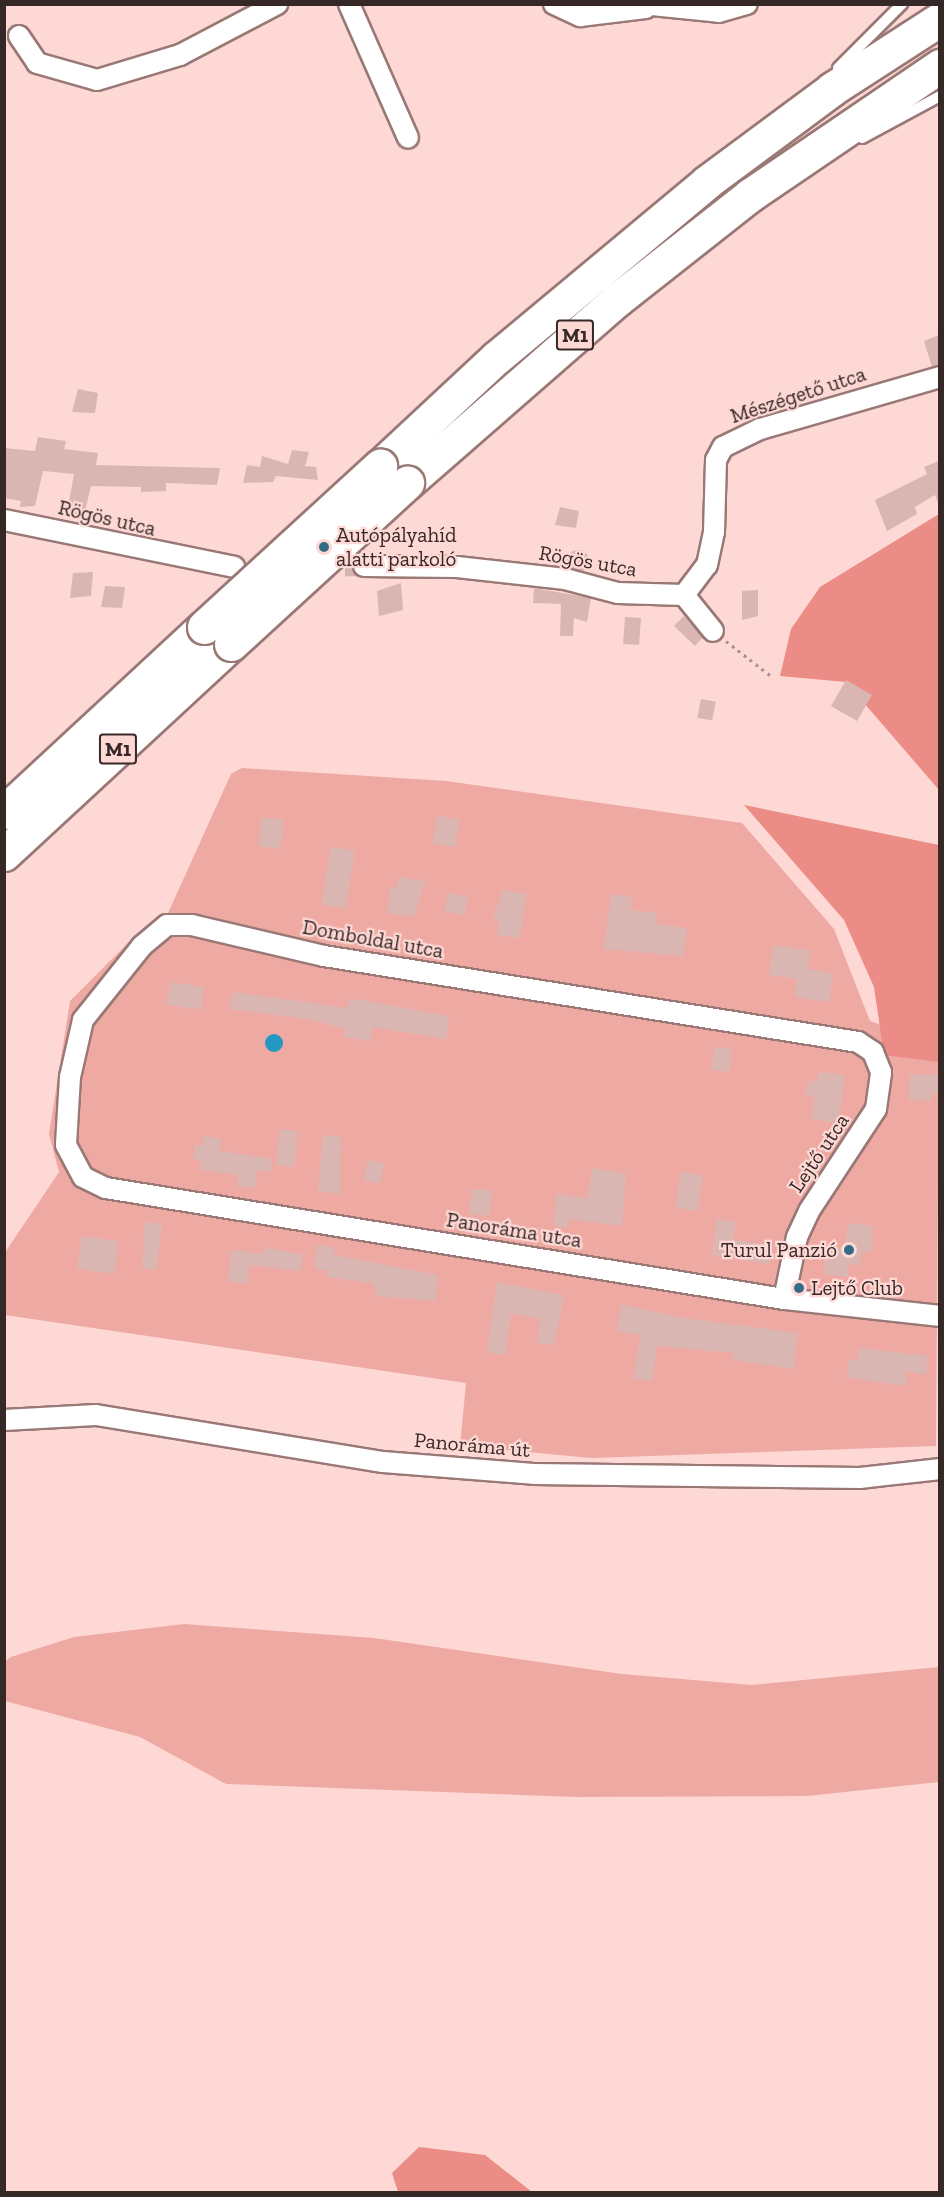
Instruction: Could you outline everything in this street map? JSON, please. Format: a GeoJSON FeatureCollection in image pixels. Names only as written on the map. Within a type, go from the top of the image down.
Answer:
{"type":"FeatureCollection","features":[{"type":"Feature","properties":{"kind":"highway","name":"M1"},"geometry":{"type":"LineString","coordinates":[[4,812],[496,358],[707,182],[832,89],[939,19]]}},
{"type":"Feature","properties":{"kind":"highway","name":"M1"},"geometry":{"type":"LineString","coordinates":[[4,854],[407,483],[618,299],[750,195],[939,66]]}},
{"type":"Feature","properties":{"kind":"street"},"geometry":{"type":"LineString","coordinates":[[19,36],[37,63],[97,80],[180,56],[277,4]]}},
{"type":"Feature","properties":{"kind":"street"},"geometry":{"type":"LineString","coordinates":[[349,4],[408,138]]}},
{"type":"Feature","properties":{"kind":"street"},"geometry":{"type":"LineString","coordinates":[[554,4],[580,16],[644,6],[718,12],[747,4]]}},
{"type":"Feature","properties":{"kind":"street","name":"Mészégető utca"},"geometry":{"type":"LineString","coordinates":[[684,595],[707,565],[714,532],[716,460],[723,447],[760,429],[939,377]]}},
{"type":"Feature","properties":{"kind":"street","name":"Rögös utca"},"geometry":{"type":"LineString","coordinates":[[4,520],[234,567]]}},
{"type":"Feature","properties":{"kind":"street","name":"Rögös utca"},"geometry":{"type":"LineString","coordinates":[[364,566],[457,567],[565,579],[618,593],[684,595]]}},
{"type":"Feature","properties":{"kind":"street"},"geometry":{"type":"LineString","coordinates":[[684,595],[713,631]]}},
{"type":"Feature","properties":{"kind":"street","name":"Domboldal utca"},"geometry":{"type":"LineString","coordinates":[[83,1178],[66,1145],[70,1077],[83,1020],[142,946],[167,926],[192,925],[324,956],[858,1042]]}},
{"type":"Feature","properties":{"kind":"street","name":"Lejtő utca"},"geometry":{"type":"LineString","coordinates":[[784,1299],[796,1238],[808,1211],[876,1110],[881,1072],[873,1052],[858,1042]]}},
{"type":"Feature","properties":{"kind":"street","name":"Panoráma utca"},"geometry":{"type":"LineString","coordinates":[[83,1178],[106,1188],[784,1299],[939,1316]]}},
{"type":"Feature","properties":{"kind":"street","name":"Panoráma út"},"geometry":{"type":"LineString","coordinates":[[4,1420],[96,1415],[350,1458],[534,1474],[860,1478],[939,1470]]}},
{"type":"Feature","properties":{"kind":"lane"},"geometry":{"type":"LineString","coordinates":[[707,182],[745,141],[832,73],[902,4]]}},
{"type":"Feature","properties":{"kind":"lane"},"geometry":{"type":"LineString","coordinates":[[849,147],[939,96]]}},
{"type":"Feature","properties":{"kind":"lane"},"geometry":{"type":"LineString","coordinates":[[750,195],[812,171]]}},
{"type":"Feature","properties":{"kind":"path"},"geometry":{"type":"LineString","coordinates":[[713,631],[771,676]]}},
{"type":"Feature","properties":{"kind":"shaded area"},"geometry":{"type":"Polygon","coordinates":[[[939,514],[939,790],[846,682],[780,676],[791,629],[820,587],[939,514]]]}},
{"type":"Feature","properties":{"kind":"shaded area"},"geometry":{"type":"Polygon","coordinates":[[[242,768],[446,781],[742,823],[834,929],[870,1021],[939,1045],[936,1446],[592,1458],[460,1446],[466,1383],[5,1315],[4,1254],[59,1172],[49,1134],[70,1001],[142,929],[168,913],[231,774],[242,768]]]}},
{"type":"Feature","properties":{"kind":"shaded area"},"geometry":{"type":"Polygon","coordinates":[[[744,805],[939,845],[939,1062],[884,1055],[874,987],[844,920],[744,805]]]}},
{"type":"Feature","properties":{"kind":"shaded area"},"geometry":{"type":"Polygon","coordinates":[[[184,1624],[374,1638],[622,1674],[752,1685],[939,1667],[939,1782],[807,1796],[577,1797],[226,1784],[140,1737],[5,1701],[5,1661],[11,1657],[74,1637],[184,1624]]]}},
{"type":"Feature","properties":{"kind":"shaded area"},"geometry":{"type":"Polygon","coordinates":[[[419,2147],[485,2155],[532,2192],[398,2192],[392,2173],[419,2147]]]}},
{"type":"Feature","properties":{"kind":"water"},"geometry":{"type":"Polygon","coordinates":[[[274,1034],[280,1037],[283,1043],[280,1049],[274,1052],[268,1049],[265,1043],[268,1037],[274,1034]]]}},
{"type":"Feature","properties":{"kind":"building"},"geometry":{"type":"Polygon","coordinates":[[[939,335],[939,365],[932,367],[924,341],[939,335]]]}},
{"type":"Feature","properties":{"kind":"building"},"geometry":{"type":"Polygon","coordinates":[[[78,389],[98,393],[95,413],[72,412],[78,389]]]}},
{"type":"Feature","properties":{"kind":"building"},"geometry":{"type":"Polygon","coordinates":[[[38,437],[66,441],[64,449],[98,453],[96,465],[220,468],[217,485],[166,483],[166,491],[141,492],[141,487],[91,486],[84,515],[67,513],[74,474],[43,471],[35,506],[20,507],[21,501],[4,498],[4,448],[35,451],[38,437]]]}},
{"type":"Feature","properties":{"kind":"building"},"geometry":{"type":"Polygon","coordinates":[[[292,450],[309,452],[305,466],[316,467],[318,480],[276,476],[273,482],[243,483],[247,465],[260,467],[262,456],[288,464],[292,450]]]}},
{"type":"Feature","properties":{"kind":"building"},"geometry":{"type":"Polygon","coordinates":[[[939,461],[939,505],[935,495],[915,507],[917,514],[887,531],[875,500],[927,474],[924,467],[939,461]]]}},
{"type":"Feature","properties":{"kind":"building"},"geometry":{"type":"Polygon","coordinates":[[[560,507],[579,511],[576,528],[555,525],[560,507]]]}},
{"type":"Feature","properties":{"kind":"building"},"geometry":{"type":"Polygon","coordinates":[[[578,550],[586,553],[589,561],[586,569],[578,572],[570,569],[567,561],[570,553],[578,550]]]}},
{"type":"Feature","properties":{"kind":"building"},"geometry":{"type":"Polygon","coordinates":[[[93,572],[91,596],[70,598],[73,573],[93,572]]]}},
{"type":"Feature","properties":{"kind":"building"},"geometry":{"type":"Polygon","coordinates":[[[401,583],[403,610],[379,616],[377,591],[401,583]]]}},
{"type":"Feature","properties":{"kind":"building"},"geometry":{"type":"Polygon","coordinates":[[[105,586],[125,587],[122,608],[101,607],[105,586]]]}},
{"type":"Feature","properties":{"kind":"building"},"geometry":{"type":"Polygon","coordinates":[[[534,588],[591,598],[587,622],[574,618],[573,636],[560,636],[561,604],[533,603],[534,588]]]}},
{"type":"Feature","properties":{"kind":"building"},"geometry":{"type":"Polygon","coordinates":[[[758,590],[758,616],[742,620],[742,591],[758,590]]]}},
{"type":"Feature","properties":{"kind":"building"},"geometry":{"type":"Polygon","coordinates":[[[684,616],[703,637],[695,646],[674,626],[684,616]]]}},
{"type":"Feature","properties":{"kind":"building"},"geometry":{"type":"Polygon","coordinates":[[[625,617],[641,618],[639,645],[623,644],[625,617]]]}},
{"type":"Feature","properties":{"kind":"building"},"geometry":{"type":"Polygon","coordinates":[[[846,680],[872,695],[857,721],[831,706],[846,680]]]}},
{"type":"Feature","properties":{"kind":"building"},"geometry":{"type":"Polygon","coordinates":[[[701,699],[716,702],[712,721],[697,718],[701,699]]]}},
{"type":"Feature","properties":{"kind":"building"},"geometry":{"type":"Polygon","coordinates":[[[437,816],[459,819],[455,847],[433,844],[437,816]]]}},
{"type":"Feature","properties":{"kind":"building"},"geometry":{"type":"Polygon","coordinates":[[[262,817],[284,820],[280,849],[258,846],[262,817]]]}},
{"type":"Feature","properties":{"kind":"building"},"geometry":{"type":"Polygon","coordinates":[[[331,847],[355,851],[346,908],[322,904],[331,847]]]}},
{"type":"Feature","properties":{"kind":"building"},"geometry":{"type":"Polygon","coordinates":[[[399,877],[425,881],[414,917],[387,913],[391,886],[397,887],[399,877]]]}},
{"type":"Feature","properties":{"kind":"building"},"geometry":{"type":"Polygon","coordinates":[[[503,890],[526,894],[520,938],[497,935],[499,921],[493,920],[503,890]]]}},
{"type":"Feature","properties":{"kind":"building"},"geometry":{"type":"Polygon","coordinates":[[[448,893],[468,896],[465,915],[445,912],[448,893]]]}},
{"type":"Feature","properties":{"kind":"building"},"geometry":{"type":"Polygon","coordinates":[[[611,894],[632,897],[631,910],[657,913],[655,924],[687,928],[683,956],[604,949],[611,894]]]}},
{"type":"Feature","properties":{"kind":"building"},"geometry":{"type":"Polygon","coordinates":[[[773,945],[810,950],[807,969],[833,973],[829,1002],[794,997],[797,979],[769,975],[773,945]]]}},
{"type":"Feature","properties":{"kind":"building"},"geometry":{"type":"Polygon","coordinates":[[[170,982],[204,987],[200,1010],[167,1005],[170,982]]]}},
{"type":"Feature","properties":{"kind":"building"},"geometry":{"type":"Polygon","coordinates":[[[233,992],[348,1008],[349,998],[449,1016],[446,1039],[373,1027],[371,1041],[344,1037],[345,1029],[313,1020],[230,1009],[233,992]]]}},
{"type":"Feature","properties":{"kind":"building"},"geometry":{"type":"Polygon","coordinates":[[[714,1047],[732,1049],[729,1072],[712,1070],[714,1047]]]}},
{"type":"Feature","properties":{"kind":"building"},"geometry":{"type":"Polygon","coordinates":[[[818,1072],[845,1075],[838,1123],[811,1119],[815,1097],[806,1096],[809,1080],[817,1082],[818,1072]]]}},
{"type":"Feature","properties":{"kind":"building"},"geometry":{"type":"Polygon","coordinates":[[[910,1074],[939,1075],[939,1093],[932,1093],[931,1101],[909,1100],[910,1074]]]}},
{"type":"Feature","properties":{"kind":"building"},"geometry":{"type":"Polygon","coordinates":[[[280,1129],[298,1131],[294,1167],[276,1165],[280,1129]]]}},
{"type":"Feature","properties":{"kind":"building"},"geometry":{"type":"Polygon","coordinates":[[[323,1135],[341,1137],[340,1194],[318,1191],[323,1135]]]}},
{"type":"Feature","properties":{"kind":"building"},"geometry":{"type":"Polygon","coordinates":[[[204,1136],[221,1139],[220,1151],[272,1159],[270,1172],[257,1170],[255,1188],[237,1186],[239,1175],[200,1170],[201,1160],[193,1159],[195,1145],[203,1146],[204,1136]]]}},
{"type":"Feature","properties":{"kind":"building"},"geometry":{"type":"Polygon","coordinates":[[[368,1160],[384,1163],[380,1184],[364,1181],[368,1160]]]}},
{"type":"Feature","properties":{"kind":"building"},"geometry":{"type":"Polygon","coordinates":[[[592,1168],[626,1173],[622,1226],[570,1219],[568,1228],[553,1225],[557,1194],[588,1198],[592,1168]]]}},
{"type":"Feature","properties":{"kind":"building"},"geometry":{"type":"Polygon","coordinates":[[[681,1172],[703,1175],[698,1211],[676,1208],[681,1172]]]}},
{"type":"Feature","properties":{"kind":"building"},"geometry":{"type":"Polygon","coordinates":[[[472,1189],[492,1191],[489,1216],[469,1214],[472,1189]]]}},
{"type":"Feature","properties":{"kind":"building"},"geometry":{"type":"Polygon","coordinates":[[[717,1219],[736,1222],[733,1240],[772,1245],[769,1264],[712,1255],[717,1219]]]}},
{"type":"Feature","properties":{"kind":"building"},"geometry":{"type":"Polygon","coordinates":[[[145,1222],[162,1224],[156,1270],[142,1268],[145,1222]]]}},
{"type":"Feature","properties":{"kind":"building","name":"Turul Panzió"},"geometry":{"type":"Polygon","coordinates":[[[848,1223],[873,1226],[871,1252],[862,1251],[860,1265],[849,1264],[848,1277],[824,1274],[827,1246],[845,1248],[848,1223]]]}},
{"type":"Feature","properties":{"kind":"building"},"geometry":{"type":"Polygon","coordinates":[[[82,1236],[119,1241],[114,1274],[77,1269],[82,1236]]]}},
{"type":"Feature","properties":{"kind":"building"},"geometry":{"type":"Polygon","coordinates":[[[317,1245],[335,1247],[334,1255],[438,1275],[435,1301],[377,1296],[373,1283],[327,1277],[328,1270],[314,1269],[317,1245]]]}},
{"type":"Feature","properties":{"kind":"building"},"geometry":{"type":"Polygon","coordinates":[[[264,1247],[303,1255],[300,1271],[249,1265],[247,1284],[228,1281],[232,1250],[263,1254],[264,1247]]]}},
{"type":"Feature","properties":{"kind":"building"},"geometry":{"type":"Polygon","coordinates":[[[497,1282],[564,1295],[554,1345],[537,1343],[540,1318],[511,1314],[505,1355],[487,1352],[497,1282]]]}},
{"type":"Feature","properties":{"kind":"building"},"geometry":{"type":"Polygon","coordinates":[[[621,1304],[683,1318],[798,1333],[793,1369],[733,1360],[734,1353],[657,1346],[652,1381],[634,1379],[640,1335],[617,1332],[621,1304]]]}},
{"type":"Feature","properties":{"kind":"building"},"geometry":{"type":"Polygon","coordinates":[[[859,1348],[928,1356],[926,1374],[906,1372],[905,1386],[847,1377],[849,1359],[858,1361],[859,1348]]]}},
{"type":"Feature","properties":{"kind":"tunnel"},"geometry":{"type":"LineString","coordinates":[[315,567],[364,566]]}},
{"type":"Feature","properties":{"kind":"place","name":"Autópályahíd alatti parkoló"},"geometry":{"type":"Point","coordinates":[324,547]}},
{"type":"Feature","properties":{"kind":"place","name":"Turul Panzió"},"geometry":{"type":"Point","coordinates":[849,1250]}},
{"type":"Feature","properties":{"kind":"place","name":"Lejtő Club"},"geometry":{"type":"Point","coordinates":[799,1288]}}]}
